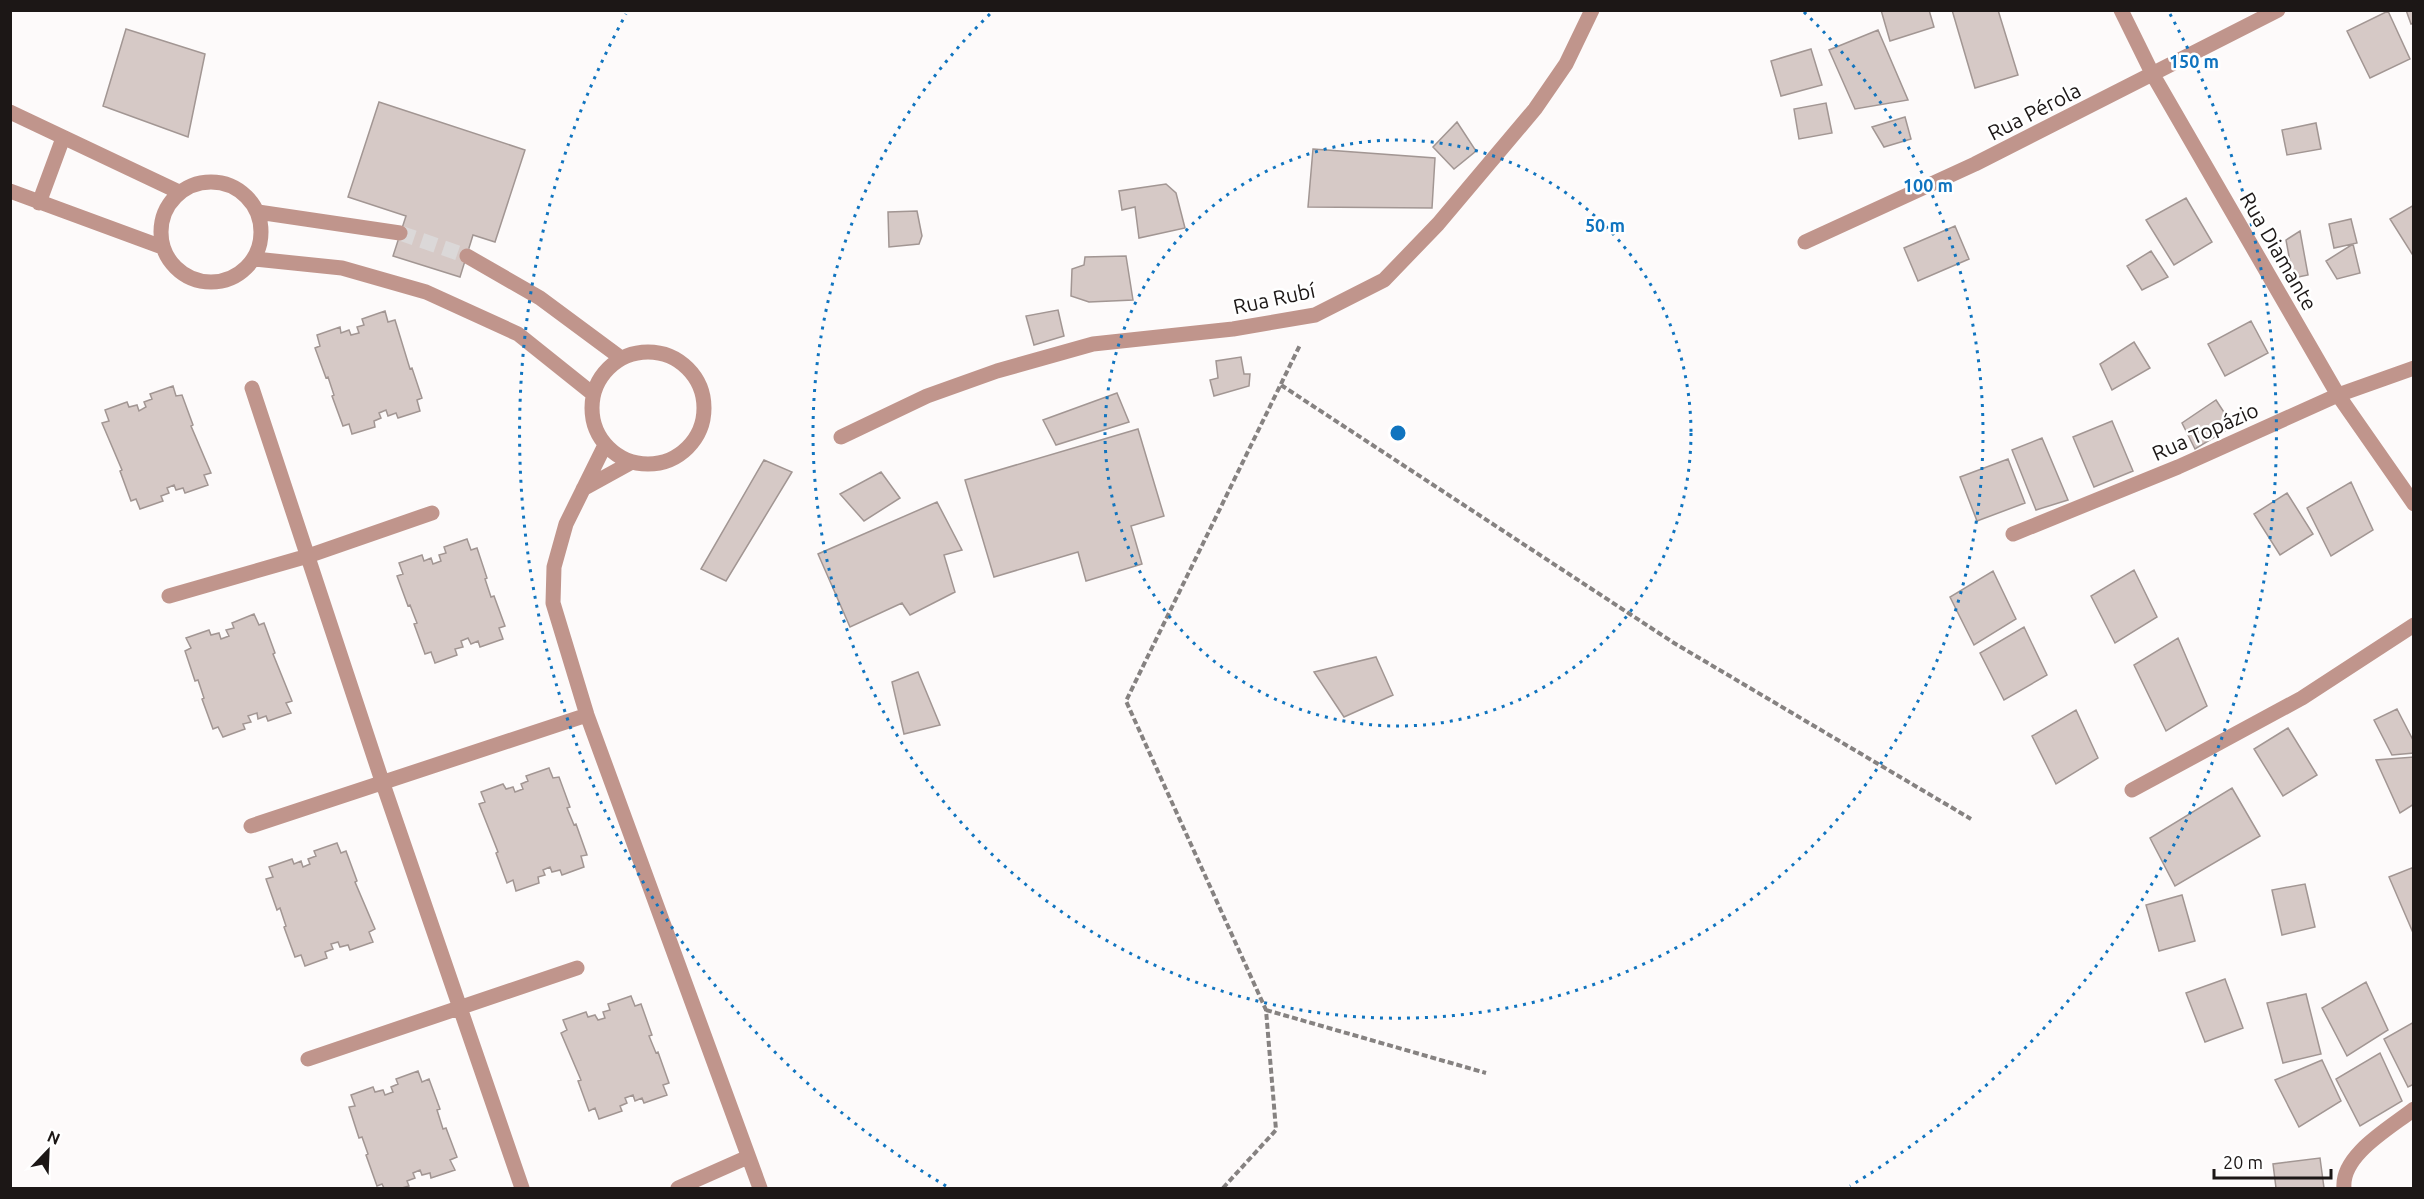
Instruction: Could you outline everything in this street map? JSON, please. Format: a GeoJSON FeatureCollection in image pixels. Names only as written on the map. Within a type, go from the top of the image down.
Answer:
{"type":"FeatureCollection","features":[{"type":"Feature","properties":{"kind":"street","name":"Rua Rubí"},"geometry":{"type":"LineString","coordinates":[[842,437],[927,396],[996,371],[1093,344],[1233,329],[1315,315],[1384,280],[1438,224],[1535,109],[1566,64],[1592,10]]}},
{"type":"Feature","properties":{"kind":"street","name":"Rua Diamante"},"geometry":{"type":"LineString","coordinates":[[2121,10],[2153,75],[2338,395],[2414,504]]}},
{"type":"Feature","properties":{"kind":"street","name":"Rua Pérola"},"geometry":{"type":"LineString","coordinates":[[1805,242],[1976,164],[2278,10]]}},
{"type":"Feature","properties":{"kind":"street"},"geometry":{"type":"LineString","coordinates":[[10,112],[179,192]]}},
{"type":"Feature","properties":{"kind":"street"},"geometry":{"type":"LineString","coordinates":[[39,203],[63,138]]}},
{"type":"Feature","properties":{"kind":"street"},"geometry":{"type":"LineString","coordinates":[[200,182],[224,183],[245,194],[258,212],[262,236],[255,259],[238,276],[217,283],[193,280],[174,267],[162,247],[160,226],[166,208],[179,192],[200,182]]}},
{"type":"Feature","properties":{"kind":"street"},"geometry":{"type":"LineString","coordinates":[[10,191],[162,247]]}},
{"type":"Feature","properties":{"kind":"street"},"geometry":{"type":"LineString","coordinates":[[258,212],[400,233]]}},
{"type":"Feature","properties":{"kind":"street"},"geometry":{"type":"LineString","coordinates":[[467,256],[540,298],[621,358]]}},
{"type":"Feature","properties":{"kind":"street"},"geometry":{"type":"LineString","coordinates":[[255,259],[342,268],[426,292],[518,334],[593,394]]}},
{"type":"Feature","properties":{"kind":"street"},"geometry":{"type":"LineString","coordinates":[[648,351],[675,358],[696,376],[705,402],[702,429],[685,452],[660,464],[632,462],[618,456],[605,444],[593,421],[593,394],[603,373],[621,358],[648,351]]}},
{"type":"Feature","properties":{"kind":"street","name":"Rua Topázio"},"geometry":{"type":"LineString","coordinates":[[2013,534],[2178,466],[2338,395],[2414,368]]}},
{"type":"Feature","properties":{"kind":"street"},"geometry":{"type":"LineString","coordinates":[[252,388],[382,781],[522,1188]]}},
{"type":"Feature","properties":{"kind":"street"},"geometry":{"type":"LineString","coordinates":[[605,444],[566,524],[554,567],[553,603],[587,715],[760,1188]]}},
{"type":"Feature","properties":{"kind":"street"},"geometry":{"type":"LineString","coordinates":[[583,489],[632,462]]}},
{"type":"Feature","properties":{"kind":"street"},"geometry":{"type":"LineString","coordinates":[[169,596],[308,556],[432,513]]}},
{"type":"Feature","properties":{"kind":"street"},"geometry":{"type":"LineString","coordinates":[[2132,790],[2302,698],[2414,625]]}},
{"type":"Feature","properties":{"kind":"street"},"geometry":{"type":"LineString","coordinates":[[250,826],[587,715]]}},
{"type":"Feature","properties":{"kind":"street"},"geometry":{"type":"LineString","coordinates":[[308,1059],[577,968]]}},
{"type":"Feature","properties":{"kind":"street"},"geometry":{"type":"LineString","coordinates":[[2344,1188],[2346,1169],[2354,1156],[2414,1108]]}},
{"type":"Feature","properties":{"kind":"street"},"geometry":{"type":"LineString","coordinates":[[678,1188],[748,1157]]}},
{"type":"Feature","properties":{"kind":"path"},"geometry":{"type":"LineString","coordinates":[[1223,1188],[1276,1130],[1266,1010],[1126,701],[1315,315]]}},
{"type":"Feature","properties":{"kind":"path"},"geometry":{"type":"LineString","coordinates":[[1281,385],[1674,643],[1971,819]]}},
{"type":"Feature","properties":{"kind":"path"},"geometry":{"type":"LineString","coordinates":[[1266,1010],[1486,1073]]}},
{"type":"Feature","properties":{"kind":"building"},"geometry":{"type":"Polygon","coordinates":[[[1881,10],[1929,10],[1934,27],[1890,41],[1881,10]]]}},
{"type":"Feature","properties":{"kind":"building"},"geometry":{"type":"Polygon","coordinates":[[[1952,10],[1998,10],[2018,75],[1975,88],[1952,10]]]}},
{"type":"Feature","properties":{"kind":"building"},"geometry":{"type":"Polygon","coordinates":[[[2406,10],[2414,10],[2414,23],[2411,24],[2406,10]]]}},
{"type":"Feature","properties":{"kind":"building"},"geometry":{"type":"Polygon","coordinates":[[[2388,11],[2410,59],[2370,78],[2347,31],[2388,11]]]}},
{"type":"Feature","properties":{"kind":"building"},"geometry":{"type":"Polygon","coordinates":[[[126,29],[205,54],[188,137],[103,106],[126,29]]]}},
{"type":"Feature","properties":{"kind":"building"},"geometry":{"type":"Polygon","coordinates":[[[1878,30],[1908,100],[1855,109],[1829,50],[1878,30]]]}},
{"type":"Feature","properties":{"kind":"building"},"geometry":{"type":"Polygon","coordinates":[[[1811,49],[1822,85],[1781,96],[1771,61],[1811,49]]]}},
{"type":"Feature","properties":{"kind":"building"},"geometry":{"type":"Polygon","coordinates":[[[379,102],[525,150],[495,242],[473,235],[460,277],[393,256],[406,216],[348,197],[379,102]]]}},
{"type":"Feature","properties":{"kind":"building"},"geometry":{"type":"Polygon","coordinates":[[[1826,103],[1832,133],[1799,139],[1794,109],[1826,103]]]}},
{"type":"Feature","properties":{"kind":"building"},"geometry":{"type":"Polygon","coordinates":[[[1905,117],[1911,139],[1884,147],[1872,127],[1905,117]]]}},
{"type":"Feature","properties":{"kind":"building"},"geometry":{"type":"Polygon","coordinates":[[[1457,122],[1476,151],[1454,169],[1433,147],[1457,122]]]}},
{"type":"Feature","properties":{"kind":"building"},"geometry":{"type":"Polygon","coordinates":[[[2316,123],[2321,149],[2287,155],[2282,130],[2316,123]]]}},
{"type":"Feature","properties":{"kind":"building"},"geometry":{"type":"Polygon","coordinates":[[[1313,149],[1435,158],[1432,208],[1308,207],[1313,149]]]}},
{"type":"Feature","properties":{"kind":"building"},"geometry":{"type":"Polygon","coordinates":[[[1166,184],[1176,193],[1185,228],[1139,238],[1135,207],[1122,210],[1119,191],[1166,184]]]}},
{"type":"Feature","properties":{"kind":"building"},"geometry":{"type":"Polygon","coordinates":[[[2186,198],[2212,242],[2174,265],[2146,220],[2186,198]]]}},
{"type":"Feature","properties":{"kind":"building"},"geometry":{"type":"Polygon","coordinates":[[[2414,205],[2414,257],[2390,219],[2414,205]]]}},
{"type":"Feature","properties":{"kind":"building"},"geometry":{"type":"Polygon","coordinates":[[[917,211],[922,236],[919,244],[889,247],[888,212],[917,211]]]}},
{"type":"Feature","properties":{"kind":"building"},"geometry":{"type":"Polygon","coordinates":[[[2351,219],[2357,243],[2334,248],[2329,224],[2351,219]]]}},
{"type":"Feature","properties":{"kind":"building"},"geometry":{"type":"Polygon","coordinates":[[[1955,226],[1969,259],[1918,281],[1904,248],[1955,226]]]}},
{"type":"Feature","properties":{"kind":"building"},"geometry":{"type":"Polygon","coordinates":[[[2300,231],[2308,275],[2293,278],[2286,240],[2300,231]]]}},
{"type":"Feature","properties":{"kind":"building"},"geometry":{"type":"Polygon","coordinates":[[[2353,244],[2360,273],[2337,279],[2326,261],[2353,244]]]}},
{"type":"Feature","properties":{"kind":"building"},"geometry":{"type":"Polygon","coordinates":[[[2151,251],[2168,277],[2142,290],[2127,266],[2151,251]]]}},
{"type":"Feature","properties":{"kind":"building"},"geometry":{"type":"Polygon","coordinates":[[[1126,256],[1133,300],[1089,302],[1071,296],[1072,269],[1084,265],[1085,257],[1126,256]]]}},
{"type":"Feature","properties":{"kind":"building"},"geometry":{"type":"Polygon","coordinates":[[[1058,310],[1064,336],[1034,345],[1026,316],[1058,310]]]}},
{"type":"Feature","properties":{"kind":"building"},"geometry":{"type":"Polygon","coordinates":[[[385,311],[388,322],[395,320],[410,369],[412,368],[422,398],[417,400],[420,411],[398,418],[396,413],[388,416],[386,410],[379,413],[381,418],[374,421],[375,427],[352,434],[349,424],[343,426],[328,377],[326,378],[315,348],[320,346],[317,335],[340,327],[341,333],[349,330],[351,335],[359,333],[357,327],[364,325],[362,319],[385,311]]]}},
{"type":"Feature","properties":{"kind":"building"},"geometry":{"type":"Polygon","coordinates":[[[2251,321],[2268,353],[2225,376],[2208,344],[2251,321]]]}},
{"type":"Feature","properties":{"kind":"building"},"geometry":{"type":"Polygon","coordinates":[[[2134,342],[2150,368],[2112,390],[2100,364],[2134,342]]]}},
{"type":"Feature","properties":{"kind":"building"},"geometry":{"type":"Polygon","coordinates":[[[1241,357],[1244,374],[1250,374],[1249,386],[1214,396],[1210,380],[1218,378],[1216,361],[1241,357]]]}},
{"type":"Feature","properties":{"kind":"building"},"geometry":{"type":"Polygon","coordinates":[[[173,386],[176,396],[182,395],[193,425],[191,426],[211,473],[204,475],[208,485],[185,493],[183,488],[176,490],[174,485],[167,488],[169,493],[161,496],[163,501],[140,509],[136,499],[131,501],[120,471],[122,470],[102,423],[109,421],[105,410],[127,402],[129,407],[137,405],[139,411],[146,407],[144,402],[152,399],[150,394],[173,386]]]}},
{"type":"Feature","properties":{"kind":"building"},"geometry":{"type":"Polygon","coordinates":[[[1117,393],[1129,422],[1056,445],[1043,420],[1117,393]]]}},
{"type":"Feature","properties":{"kind":"building"},"geometry":{"type":"Polygon","coordinates":[[[2216,400],[2233,426],[2195,449],[2182,423],[2216,400]]]}},
{"type":"Feature","properties":{"kind":"building"},"geometry":{"type":"Polygon","coordinates":[[[2112,421],[2133,471],[2094,487],[2073,437],[2112,421]]]}},
{"type":"Feature","properties":{"kind":"building"},"geometry":{"type":"Polygon","coordinates":[[[1138,429],[1164,516],[1131,526],[1142,564],[1086,581],[1078,552],[994,577],[965,480],[1138,429]]]}},
{"type":"Feature","properties":{"kind":"building"},"geometry":{"type":"Polygon","coordinates":[[[2042,438],[2068,500],[2036,510],[2012,450],[2042,438]]]}},
{"type":"Feature","properties":{"kind":"building"},"geometry":{"type":"Polygon","coordinates":[[[2008,459],[2025,503],[1977,521],[1960,477],[2008,459]]]}},
{"type":"Feature","properties":{"kind":"building"},"geometry":{"type":"Polygon","coordinates":[[[764,460],[792,472],[726,581],[701,569],[764,460]]]}},
{"type":"Feature","properties":{"kind":"building"},"geometry":{"type":"Polygon","coordinates":[[[881,472],[900,498],[864,521],[840,494],[881,472]]]}},
{"type":"Feature","properties":{"kind":"building"},"geometry":{"type":"Polygon","coordinates":[[[2351,482],[2373,530],[2331,556],[2307,508],[2351,482]]]}},
{"type":"Feature","properties":{"kind":"building"},"geometry":{"type":"Polygon","coordinates":[[[2287,493],[2313,534],[2280,555],[2254,514],[2287,493]]]}},
{"type":"Feature","properties":{"kind":"building"},"geometry":{"type":"Polygon","coordinates":[[[937,502],[962,550],[944,555],[955,592],[910,615],[902,603],[850,627],[818,554],[937,502]]]}},
{"type":"Feature","properties":{"kind":"building"},"geometry":{"type":"Polygon","coordinates":[[[467,539],[471,550],[477,548],[491,597],[494,596],[505,626],[499,628],[503,639],[480,647],[478,641],[471,644],[468,638],[461,641],[463,647],[455,649],[457,655],[435,663],[431,652],[425,654],[414,624],[417,623],[397,576],[403,574],[399,563],[422,555],[424,561],[431,558],[433,564],[441,561],[439,555],[446,553],[444,547],[467,539]]]}},
{"type":"Feature","properties":{"kind":"building"},"geometry":{"type":"Polygon","coordinates":[[[2134,570],[2157,617],[2115,643],[2091,596],[2134,570]]]}},
{"type":"Feature","properties":{"kind":"building"},"geometry":{"type":"Polygon","coordinates":[[[1993,571],[2016,619],[1974,645],[1950,597],[1993,571]]]}},
{"type":"Feature","properties":{"kind":"building"},"geometry":{"type":"Polygon","coordinates":[[[254,614],[259,625],[264,623],[275,653],[273,654],[292,701],[286,703],[291,713],[268,721],[266,716],[258,719],[257,713],[248,716],[251,722],[243,724],[245,729],[223,737],[218,727],[213,729],[198,680],[195,681],[185,651],[191,648],[186,638],[209,630],[211,635],[219,633],[221,639],[229,636],[226,630],[234,628],[232,623],[254,614]]]}},
{"type":"Feature","properties":{"kind":"building"},"geometry":{"type":"Polygon","coordinates":[[[2024,627],[2047,675],[2004,700],[1980,653],[2024,627]]]}},
{"type":"Feature","properties":{"kind":"building"},"geometry":{"type":"Polygon","coordinates":[[[2178,638],[2207,706],[2166,731],[2134,665],[2178,638]]]}},
{"type":"Feature","properties":{"kind":"building"},"geometry":{"type":"Polygon","coordinates":[[[1376,657],[1393,695],[1344,717],[1314,672],[1376,657]]]}},
{"type":"Feature","properties":{"kind":"building"},"geometry":{"type":"Polygon","coordinates":[[[918,672],[940,725],[904,734],[892,682],[918,672]]]}},
{"type":"Feature","properties":{"kind":"building"},"geometry":{"type":"Polygon","coordinates":[[[2397,709],[2414,742],[2414,753],[2392,755],[2374,720],[2397,709]]]}},
{"type":"Feature","properties":{"kind":"building"},"geometry":{"type":"Polygon","coordinates":[[[2076,710],[2098,758],[2056,784],[2032,736],[2076,710]]]}},
{"type":"Feature","properties":{"kind":"building"},"geometry":{"type":"Polygon","coordinates":[[[2288,728],[2317,775],[2283,796],[2254,749],[2288,728]]]}},
{"type":"Feature","properties":{"kind":"building"},"geometry":{"type":"Polygon","coordinates":[[[2414,757],[2414,804],[2400,813],[2376,760],[2414,757]]]}},
{"type":"Feature","properties":{"kind":"building"},"geometry":{"type":"Polygon","coordinates":[[[549,768],[553,778],[559,777],[570,807],[567,808],[574,825],[576,824],[587,855],[581,856],[584,867],[562,875],[560,870],[552,872],[550,867],[543,870],[545,875],[538,877],[539,883],[516,891],[513,880],[507,883],[496,853],[498,852],[479,804],[485,802],[481,792],[503,784],[506,789],[513,787],[515,792],[523,789],[521,784],[528,781],[526,776],[549,768]]]}},
{"type":"Feature","properties":{"kind":"building"},"geometry":{"type":"Polygon","coordinates":[[[2232,788],[2260,836],[2175,886],[2150,838],[2232,788]]]}},
{"type":"Feature","properties":{"kind":"building"},"geometry":{"type":"Polygon","coordinates":[[[337,843],[341,853],[346,851],[357,881],[355,882],[375,929],[369,932],[373,942],[350,950],[348,945],[340,947],[338,942],[331,944],[333,949],[325,952],[327,958],[305,966],[301,955],[295,957],[280,908],[277,910],[266,879],[273,877],[269,867],[292,859],[294,864],[301,861],[303,867],[310,864],[308,859],[316,856],[314,851],[337,843]]]}},
{"type":"Feature","properties":{"kind":"building"},"geometry":{"type":"Polygon","coordinates":[[[2414,867],[2414,935],[2389,877],[2414,867]]]}},
{"type":"Feature","properties":{"kind":"building"},"geometry":{"type":"Polygon","coordinates":[[[2305,884],[2315,927],[2282,935],[2272,890],[2305,884]]]}},
{"type":"Feature","properties":{"kind":"building"},"geometry":{"type":"Polygon","coordinates":[[[2182,895],[2195,941],[2159,951],[2146,905],[2182,895]]]}},
{"type":"Feature","properties":{"kind":"building"},"geometry":{"type":"Polygon","coordinates":[[[2225,979],[2243,1028],[2205,1042],[2186,993],[2225,979]]]}},
{"type":"Feature","properties":{"kind":"building"},"geometry":{"type":"Polygon","coordinates":[[[2366,982],[2388,1030],[2347,1056],[2322,1008],[2366,982]]]}},
{"type":"Feature","properties":{"kind":"building"},"geometry":{"type":"Polygon","coordinates":[[[2306,994],[2321,1054],[2283,1063],[2267,1003],[2306,994]]]}},
{"type":"Feature","properties":{"kind":"building"},"geometry":{"type":"Polygon","coordinates":[[[631,996],[635,1006],[641,1004],[652,1035],[649,1036],[656,1053],[658,1052],[669,1083],[663,1085],[667,1095],[644,1103],[642,1098],[635,1101],[633,1095],[625,1098],[627,1103],[620,1106],[622,1111],[599,1119],[595,1108],[589,1111],[578,1081],[581,1080],[561,1033],[567,1030],[563,1020],[586,1012],[588,1017],[595,1015],[598,1020],[605,1018],[603,1012],[610,1010],[608,1004],[631,996]]]}},
{"type":"Feature","properties":{"kind":"building"},"geometry":{"type":"Polygon","coordinates":[[[2414,1022],[2414,1084],[2408,1087],[2384,1039],[2414,1022]]]}},
{"type":"Feature","properties":{"kind":"building"},"geometry":{"type":"Polygon","coordinates":[[[2380,1053],[2402,1101],[2360,1126],[2336,1079],[2380,1053]]]}},
{"type":"Feature","properties":{"kind":"building"},"geometry":{"type":"Polygon","coordinates":[[[2322,1060],[2341,1101],[2299,1127],[2275,1080],[2322,1060]]]}},
{"type":"Feature","properties":{"kind":"building"},"geometry":{"type":"Polygon","coordinates":[[[418,1071],[422,1082],[429,1079],[440,1109],[437,1110],[443,1129],[446,1128],[457,1157],[450,1160],[455,1170],[431,1178],[430,1173],[422,1175],[420,1170],[413,1173],[415,1178],[407,1181],[409,1186],[384,1188],[382,1184],[377,1186],[362,1137],[359,1138],[349,1107],[355,1106],[351,1095],[373,1087],[375,1092],[383,1090],[385,1095],[393,1092],[391,1087],[398,1084],[396,1079],[418,1071]]]}},
{"type":"Feature","properties":{"kind":"building"},"geometry":{"type":"Polygon","coordinates":[[[2320,1158],[2324,1188],[2276,1188],[2273,1164],[2320,1158]]]}},
{"type":"Feature","properties":{"kind":"tunnel"},"geometry":{"type":"LineString","coordinates":[[400,233],[467,256]]}}]}
